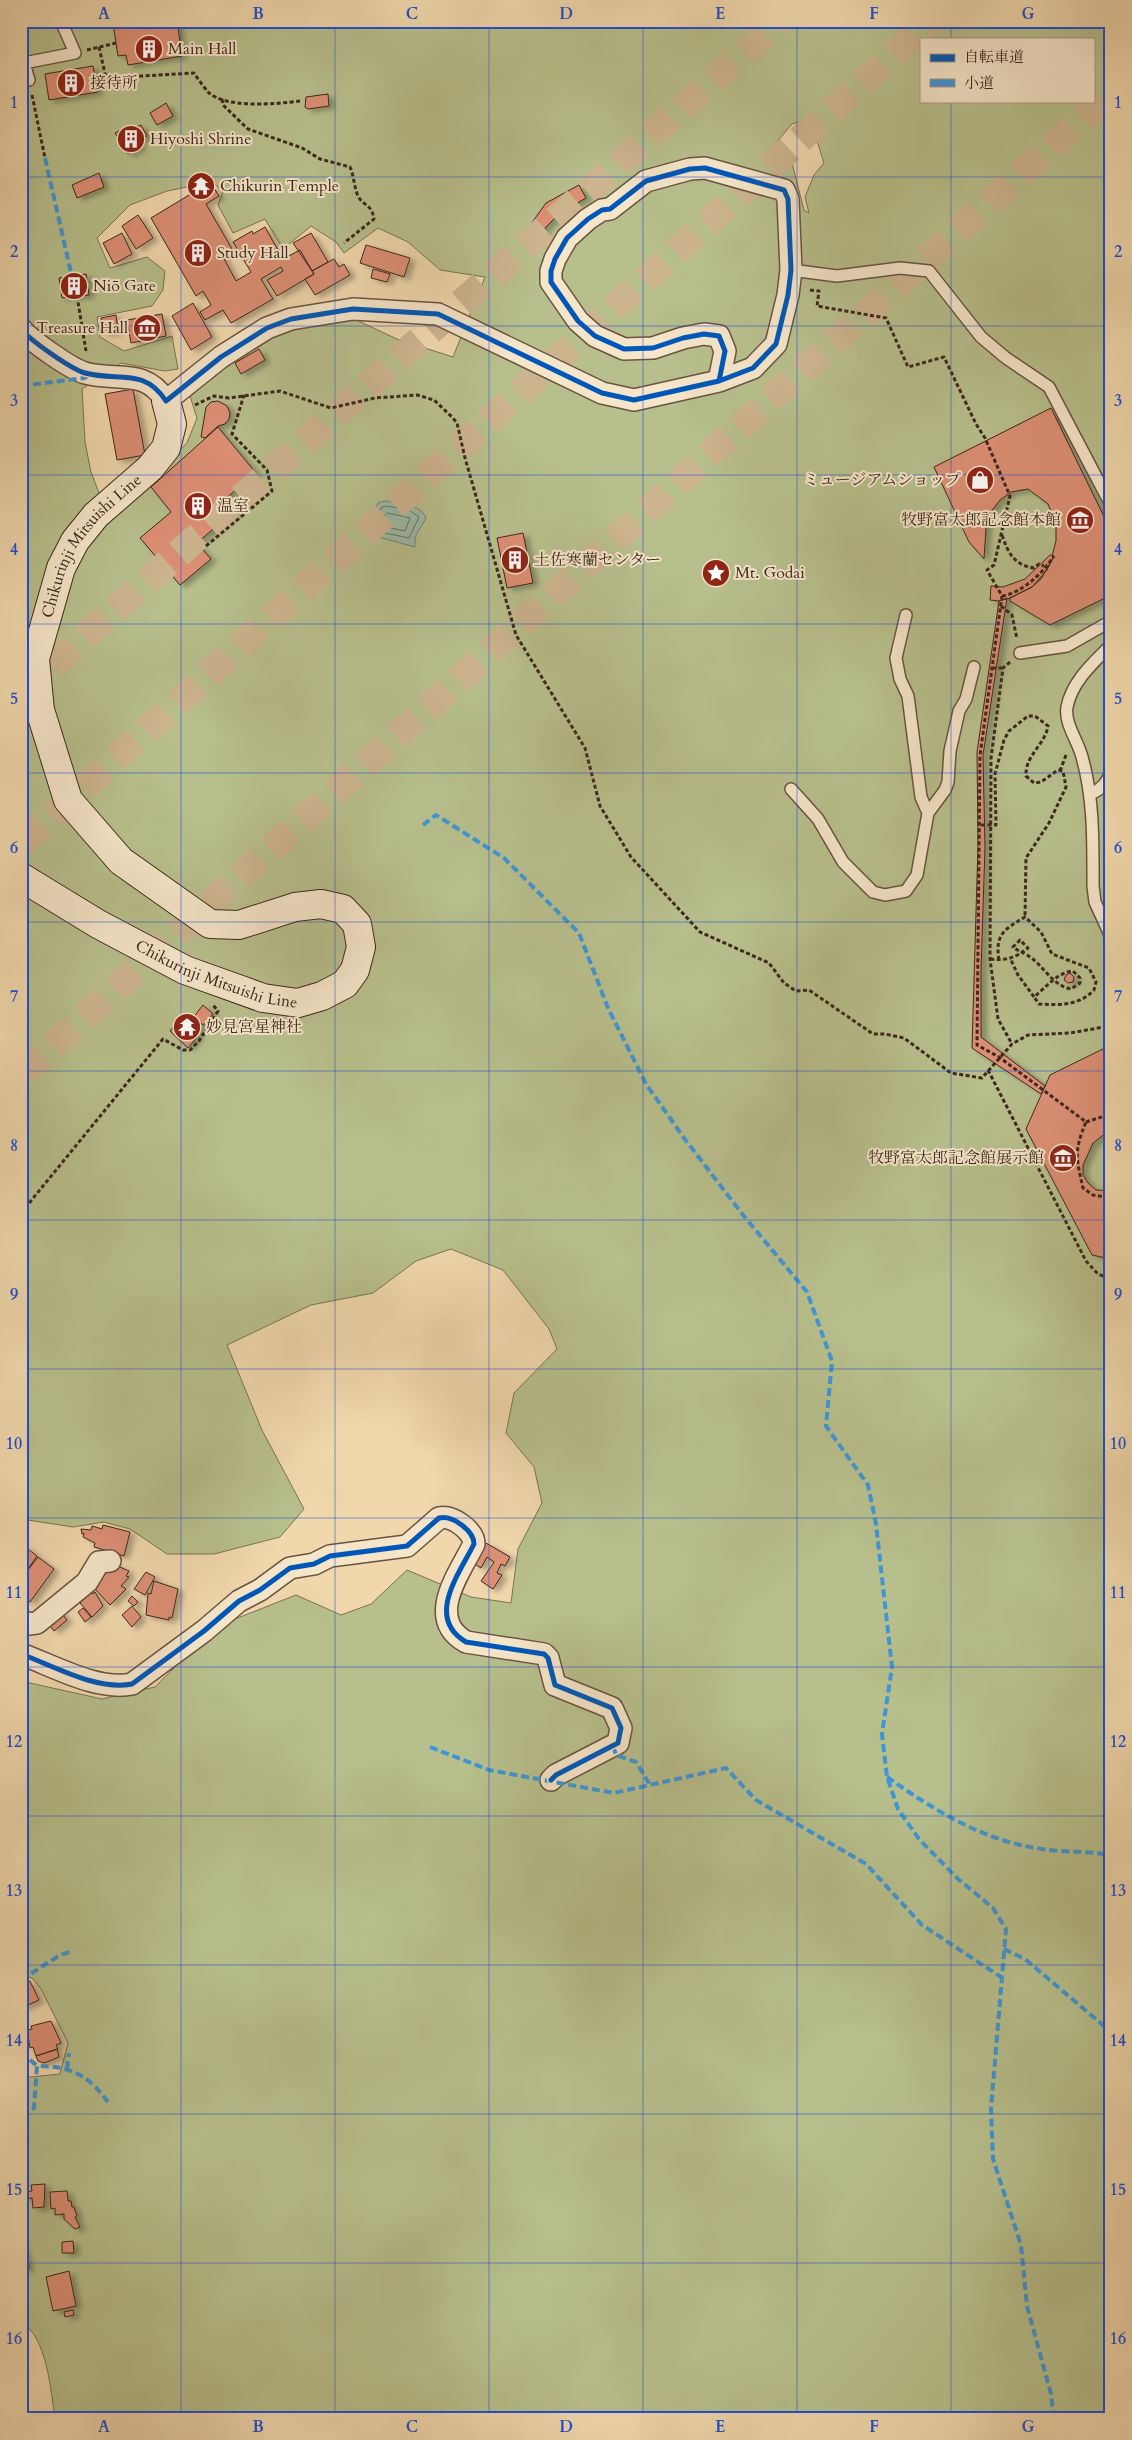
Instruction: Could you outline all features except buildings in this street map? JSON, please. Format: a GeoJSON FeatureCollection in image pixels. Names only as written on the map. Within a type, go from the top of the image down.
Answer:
{"type":"FeatureCollection","features":[{"type":"Feature","properties":{"kind":"main road","name":"Chikurinji Mitsuishi Line"},"geometry":{"type":"LineString","coordinates":[[21,877],[98,924],[185,970],[263,998],[298,1003],[322,996],[346,984],[355,970],[361,947],[357,924],[343,908],[321,904],[296,907],[239,925],[210,924],[121,861],[68,800],[40,710],[35,659],[60,574],[69,551],[81,532],[96,515],[159,459],[170,436],[168,406]]}},
{"type":"Feature","properties":{"kind":"street"},"geometry":{"type":"LineString","coordinates":[[21,329],[70,366],[90,374],[140,379],[153,386],[168,406],[221,357],[267,328],[291,319],[353,309],[438,314],[602,393],[634,400],[718,381],[753,368],[776,344],[782,326],[790,279],[788,199],[784,190],[705,168],[690,169],[646,181],[610,209],[602,210],[588,219],[567,238],[555,259],[551,271],[551,282],[578,321],[595,336],[624,349],[653,348],[683,338],[704,334],[712,333],[719,336],[725,351],[718,381]]}},
{"type":"Feature","properties":{"kind":"street"},"geometry":{"type":"LineString","coordinates":[[21,1654],[87,1679],[121,1686],[132,1684],[204,1631],[239,1601],[260,1590],[290,1568],[314,1564],[330,1556],[407,1546],[439,1518],[448,1518],[472,1533],[474,1538],[474,1544],[446,1601],[447,1618],[458,1637],[466,1642],[544,1654],[548,1658],[555,1685],[612,1708],[621,1728],[618,1743],[556,1775],[551,1780]]}},
{"type":"Feature","properties":{"kind":"street"},"geometry":{"type":"LineString","coordinates":[[21,1620],[29,1624],[37,1623],[87,1582],[99,1562],[110,1561]]}},
{"type":"Feature","properties":{"kind":"lane"},"geometry":{"type":"LineString","coordinates":[[29,80],[24,63],[75,52],[61,21]]}},
{"type":"Feature","properties":{"kind":"lane"},"geometry":{"type":"LineString","coordinates":[[790,279],[837,276],[900,268],[929,272],[981,337],[1006,358],[1049,387],[1111,505]]}},
{"type":"Feature","properties":{"kind":"lane"},"geometry":{"type":"LineString","coordinates":[[906,615],[896,658],[900,679],[908,696],[921,797],[928,813]]}},
{"type":"Feature","properties":{"kind":"lane"},"geometry":{"type":"LineString","coordinates":[[1020,653],[1067,646],[1111,621]]}},
{"type":"Feature","properties":{"kind":"lane"},"geometry":{"type":"LineString","coordinates":[[1111,645],[1076,684],[1067,706],[1068,723],[1082,757],[1090,794],[1095,902],[1111,937]]}},
{"type":"Feature","properties":{"kind":"lane"},"geometry":{"type":"LineString","coordinates":[[791,789],[818,819],[843,862],[873,892],[885,894],[906,891],[916,875],[922,854],[928,813],[945,790],[948,782],[950,751],[958,711],[966,699],[974,667]]}},
{"type":"Feature","properties":{"kind":"lane"},"geometry":{"type":"LineString","coordinates":[[1090,794],[1098,791],[1109,778],[1111,771]]}},
{"type":"Feature","properties":{"kind":"path"},"geometry":{"type":"LineString","coordinates":[[75,52],[116,43]]}},
{"type":"Feature","properties":{"kind":"path"},"geometry":{"type":"LineString","coordinates":[[99,47],[106,78],[194,72],[209,93],[222,99],[262,105],[300,101]]}},
{"type":"Feature","properties":{"kind":"path"},"geometry":{"type":"LineString","coordinates":[[29,80],[45,158]]}},
{"type":"Feature","properties":{"kind":"path"},"geometry":{"type":"LineString","coordinates":[[222,99],[222,105],[248,129],[302,148],[320,159],[350,167],[358,196],[372,210],[374,219],[344,243]]}},
{"type":"Feature","properties":{"kind":"path"},"geometry":{"type":"LineString","coordinates":[[790,279],[819,291],[817,306],[886,318],[908,367],[944,357],[976,424],[985,438],[1010,496],[994,565],[987,570],[1002,596],[980,755],[981,824],[977,1045],[999,1057],[1086,1122]]}},
{"type":"Feature","properties":{"kind":"path"},"geometry":{"type":"LineString","coordinates":[[76,296],[90,374]]}},
{"type":"Feature","properties":{"kind":"path"},"geometry":{"type":"LineString","coordinates":[[168,406],[200,404],[208,397],[229,398],[280,391],[331,408],[375,398],[417,395],[434,400],[457,422],[465,458],[516,635],[585,748],[600,806],[631,857],[700,932],[769,963],[784,983],[796,991],[809,990],[873,1034],[885,1034],[904,1038],[951,1073],[982,1078],[1012,1044],[1028,1035],[1070,1033],[1104,1027],[1111,1029]]}},
{"type":"Feature","properties":{"kind":"path"},"geometry":{"type":"LineString","coordinates":[[206,546],[272,491],[267,470],[232,434],[244,395]]}},
{"type":"Feature","properties":{"kind":"path"},"geometry":{"type":"LineString","coordinates":[[1002,534],[1006,548],[1017,563],[1034,568],[1039,564],[1044,566]]}},
{"type":"Feature","properties":{"kind":"path"},"geometry":{"type":"LineString","coordinates":[[1002,596],[1021,590],[1054,556]]}},
{"type":"Feature","properties":{"kind":"path"},"geometry":{"type":"LineString","coordinates":[[1001,606],[1012,615],[1020,653],[1003,668],[991,758],[990,959],[998,1019],[1012,1044]]}},
{"type":"Feature","properties":{"kind":"path"},"geometry":{"type":"LineString","coordinates":[[992,668],[1003,668]]}},
{"type":"Feature","properties":{"kind":"path"},"geometry":{"type":"LineString","coordinates":[[981,824],[996,825],[996,774],[1004,740],[1009,731],[1017,724],[1028,716],[1035,716],[1048,726],[1047,734],[1026,765],[1026,776],[1030,782],[1034,783],[1040,782],[1058,770],[1063,771],[1066,787],[1049,823],[1026,858],[1025,917],[1042,932],[1052,954],[1089,968],[1096,982],[1094,990],[1080,1001],[1054,1005],[1039,1004],[1018,975],[1011,960]]}},
{"type":"Feature","properties":{"kind":"path"},"geometry":{"type":"LineString","coordinates":[[999,960],[997,945],[1000,936],[1025,917]]}},
{"type":"Feature","properties":{"kind":"path"},"geometry":{"type":"LineString","coordinates":[[990,959],[1011,960],[1021,953],[1028,948],[1020,940],[1013,947],[1021,953],[1027,955],[1054,980],[1071,989],[1080,983],[1080,978],[1073,971],[1065,972],[1054,980],[1034,997]]}},
{"type":"Feature","properties":{"kind":"path"},"geometry":{"type":"LineString","coordinates":[[21,1214],[163,1039],[183,1050],[190,1050],[199,1041],[218,1011],[207,998]]}},
{"type":"Feature","properties":{"kind":"path"},"geometry":{"type":"LineString","coordinates":[[988,1070],[1086,1261],[1098,1274],[1111,1279]]}},
{"type":"Feature","properties":{"kind":"path"},"geometry":{"type":"LineString","coordinates":[[1086,1122],[1111,1114]]}},
{"type":"Feature","properties":{"kind":"path"},"geometry":{"type":"LineString","coordinates":[[1086,1122],[1077,1144],[1077,1163],[1083,1188],[1093,1195],[1111,1198]]}},
{"type":"Feature","properties":{"kind":"green space"},"geometry":{"type":"Polygon","coordinates":[[[21,21],[1111,21],[1111,2419],[55,2419],[49,2380],[42,2352],[37,2339],[30,2329],[21,2322],[21,2277],[30,2268],[21,2228],[21,2078],[60,2074],[68,2043],[41,1989],[32,1978],[21,1976],[21,1681],[102,1699],[155,1687],[191,1651],[230,1621],[296,1595],[341,1615],[371,1604],[407,1570],[471,1597],[511,1603],[518,1549],[542,1503],[534,1467],[506,1433],[514,1393],[557,1349],[549,1329],[503,1270],[451,1249],[416,1261],[373,1293],[311,1305],[227,1345],[262,1430],[304,1509],[280,1537],[214,1554],[167,1554],[130,1529],[104,1522],[73,1527],[21,1519],[21,21]],[[810,119],[792,124],[769,151],[790,155],[804,210],[809,213],[805,197],[814,175],[824,163],[810,119]],[[212,182],[167,191],[130,205],[97,238],[110,268],[147,257],[165,271],[163,290],[152,306],[97,317],[100,337],[124,351],[172,336],[178,369],[165,371],[121,363],[82,389],[85,442],[91,472],[108,516],[187,443],[197,418],[190,396],[225,367],[294,321],[354,319],[397,339],[453,357],[485,277],[440,270],[408,242],[378,228],[344,253],[336,242],[311,226],[283,249],[265,219],[233,233],[218,205],[223,191],[212,182]]]}},
{"type":"Feature","properties":{"kind":"water"},"geometry":{"type":"Polygon","coordinates":[[[385,501],[408,505],[419,509],[423,513],[426,518],[415,537],[415,547],[375,536],[373,514],[378,503],[385,501]]]}},
{"type":"Feature","properties":{"kind":"tunnel"},"geometry":{"type":"LineString","coordinates":[[21,693],[780,21]]}},
{"type":"Feature","properties":{"kind":"tunnel"},"geometry":{"type":"LineString","coordinates":[[21,844],[931,21]]}},
{"type":"Feature","properties":{"kind":"tunnel"},"geometry":{"type":"LineString","coordinates":[[21,1074],[1111,93]]}},
{"type":"Feature","properties":{"kind":"marked path"},"geometry":{"type":"LineString","coordinates":[[45,158],[74,286]]}},
{"type":"Feature","properties":{"kind":"marked path"},"geometry":{"type":"LineString","coordinates":[[21,386],[85,378],[90,374]]}},
{"type":"Feature","properties":{"kind":"marked path"},"geometry":{"type":"LineString","coordinates":[[423,825],[436,815],[504,858],[579,933],[608,1008],[646,1084],[684,1138],[743,1215],[807,1292],[832,1361],[826,1426],[868,1485],[876,1524],[892,1667],[882,1734],[887,1777],[898,1809],[919,1839],[957,1878],[993,1908],[1006,1929],[991,2109],[993,2159],[1021,2245],[1027,2306],[1051,2394],[1054,2419]]}},
{"type":"Feature","properties":{"kind":"marked path"},"geometry":{"type":"LineString","coordinates":[[613,1746],[616,1755],[636,1762],[650,1785]]}},
{"type":"Feature","properties":{"kind":"marked path"},"geometry":{"type":"LineString","coordinates":[[430,1747],[489,1770],[614,1793],[726,1768],[756,1800],[866,1864],[922,1925],[1001,1977]]}},
{"type":"Feature","properties":{"kind":"marked path"},"geometry":{"type":"LineString","coordinates":[[887,1777],[941,1812],[1000,1839],[1042,1849],[1111,1856]]}},
{"type":"Feature","properties":{"kind":"marked path"},"geometry":{"type":"LineString","coordinates":[[1004,1949],[1025,1959],[1111,2032]]}},
{"type":"Feature","properties":{"kind":"marked path"},"geometry":{"type":"LineString","coordinates":[[21,1980],[60,1955],[73,1951]]}},
{"type":"Feature","properties":{"kind":"marked path"},"geometry":{"type":"LineString","coordinates":[[21,2038],[27,2057],[37,2066]]}},
{"type":"Feature","properties":{"kind":"marked path"},"geometry":{"type":"LineString","coordinates":[[67,2069],[69,2053]]}},
{"type":"Feature","properties":{"kind":"marked path"},"geometry":{"type":"LineString","coordinates":[[21,2111],[31,2111],[34,2108],[37,2066],[60,2068],[79,2075],[95,2087],[110,2105]]}},
{"type":"Feature","properties":{"kind":"cycle path"},"geometry":{"type":"LineString","coordinates":[[21,329],[42,347],[85,373],[139,380],[158,390],[166,401],[221,357],[267,328],[291,319],[353,309],[438,314],[602,393],[634,400],[719,381],[753,368],[776,344],[788,295],[791,270],[788,199],[784,190],[705,168],[690,169],[646,181],[610,209],[602,210],[588,219],[567,238],[555,259],[551,271],[551,282],[578,321],[595,336],[624,349],[653,348],[683,338],[704,334],[719,336],[725,351],[719,381]]}},
{"type":"Feature","properties":{"kind":"cycle path"},"geometry":{"type":"LineString","coordinates":[[21,1654],[90,1681],[105,1684],[132,1684],[204,1631],[239,1601],[260,1590],[290,1568],[314,1564],[330,1556],[407,1546],[439,1518],[450,1519],[467,1529],[474,1544],[449,1595],[448,1621],[454,1632],[466,1642],[544,1654],[548,1658],[555,1685],[612,1708],[621,1728],[618,1743],[556,1775],[551,1780]]}},
{"type":"Feature","properties":{"kind":"place","name":"Main Hall"},"geometry":{"type":"Point","coordinates":[149,49]}},
{"type":"Feature","properties":{"kind":"place","name":"接待所"},"geometry":{"type":"Point","coordinates":[71,83]}},
{"type":"Feature","properties":{"kind":"place","name":"Hiyoshi Shrine"},"geometry":{"type":"Point","coordinates":[131,139]}},
{"type":"Feature","properties":{"kind":"place","name":"Chikurin Temple"},"geometry":{"type":"Point","coordinates":[201,186]}},
{"type":"Feature","properties":{"kind":"place","name":"Study Hall"},"geometry":{"type":"Point","coordinates":[198,253]}},
{"type":"Feature","properties":{"kind":"place","name":"Niō Gate"},"geometry":{"type":"Point","coordinates":[74,286]}},
{"type":"Feature","properties":{"kind":"place","name":"Treasure Hall"},"geometry":{"type":"Point","coordinates":[147,328]}},
{"type":"Feature","properties":{"kind":"place","name":"ミュージアムショップ"},"geometry":{"type":"Point","coordinates":[980,480]}},
{"type":"Feature","properties":{"kind":"place","name":"温室"},"geometry":{"type":"Point","coordinates":[198,506]}},
{"type":"Feature","properties":{"kind":"place","name":"牧野富太郎記念館本館"},"geometry":{"type":"Point","coordinates":[1080,520]}},
{"type":"Feature","properties":{"kind":"place","name":"土佐寒蘭センター"},"geometry":{"type":"Point","coordinates":[515,560]}},
{"type":"Feature","properties":{"kind":"place","name":"Mt. Godai"},"geometry":{"type":"Point","coordinates":[716,573]}},
{"type":"Feature","properties":{"kind":"place","name":"妙見宮星神社"},"geometry":{"type":"Point","coordinates":[187,1027]}},
{"type":"Feature","properties":{"kind":"place","name":"牧野富太郎記念館展示館"},"geometry":{"type":"Point","coordinates":[1063,1158]}}]}
